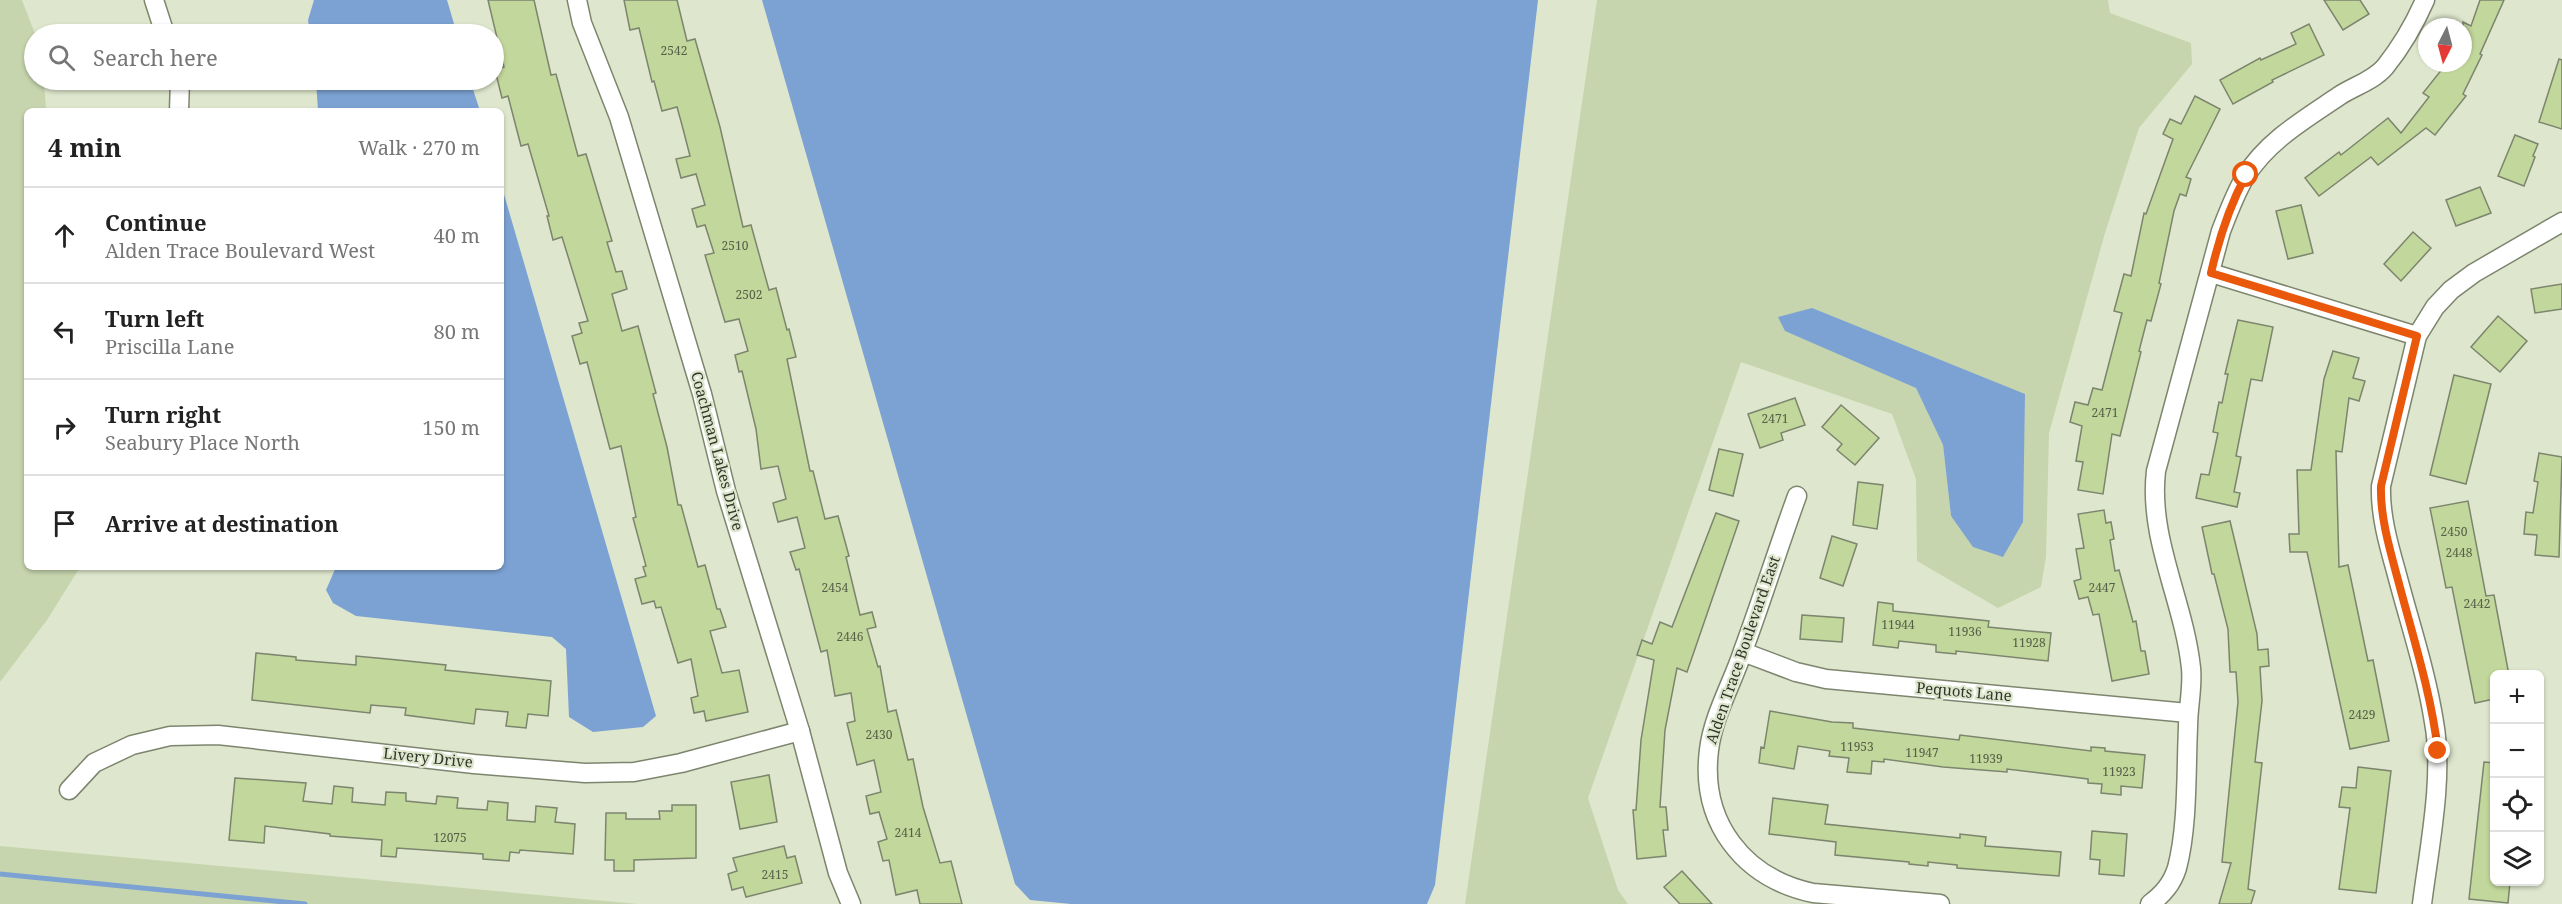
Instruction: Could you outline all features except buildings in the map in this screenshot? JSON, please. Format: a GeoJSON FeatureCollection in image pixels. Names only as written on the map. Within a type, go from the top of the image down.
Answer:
{"type":"FeatureCollection","features":[{"type":"Feature","properties":{"kind":"street"},"geometry":{"type":"LineString","coordinates":[[154,0],[162,24]]}},
{"type":"Feature","properties":{"kind":"street","name":"Coachman Lakes Drive"},"geometry":{"type":"LineString","coordinates":[[577,0],[582,23],[619,117],[702,394],[726,491],[800,731],[838,873],[851,904]]}},
{"type":"Feature","properties":{"kind":"street"},"geometry":{"type":"LineString","coordinates":[[2157,899],[2170,885],[2177,867],[2184,816],[2191,668],[2183,623],[2154,516],[2153,493],[2156,471],[2221,231],[2246,175],[2286,132],[2344,93],[2369,81],[2384,68],[2416,21],[2425,0]]}},
{"type":"Feature","properties":{"kind":"street"},"geometry":{"type":"LineString","coordinates":[[179,108],[180,90]]}},
{"type":"Feature","properties":{"kind":"street"},"geometry":{"type":"LineString","coordinates":[[2422,904],[2433,823],[2438,751],[2434,721],[2380,503],[2381,486],[2417,336],[2435,307],[2451,290],[2474,273],[2530,243],[2562,222]]}},
{"type":"Feature","properties":{"kind":"street"},"geometry":{"type":"LineString","coordinates":[[2211,273],[2417,336]]}},
{"type":"Feature","properties":{"kind":"street","name":"Alden Trace Boulevard East"},"geometry":{"type":"LineString","coordinates":[[1797,496],[1743,652],[1716,720],[1709,750],[1708,788],[1712,807],[1735,850],[1770,878],[1794,889],[1813,893],[1940,904]]}},
{"type":"Feature","properties":{"kind":"street","name":"Pequots Lane"},"geometry":{"type":"LineString","coordinates":[[1743,652],[1796,672],[1826,679],[2188,713]]}},
{"type":"Feature","properties":{"kind":"street","name":"Livery Drive"},"geometry":{"type":"LineString","coordinates":[[69,790],[94,763],[132,745],[170,736],[218,735],[474,764],[595,773],[634,772],[681,763],[800,731]]}},
{"type":"Feature","properties":{"kind":"green space"},"geometry":{"type":"Polygon","coordinates":[[[0,0],[22,0],[31,24],[24,24],[24,90],[45,90],[46,108],[24,108],[24,570],[78,570],[47,620],[0,682],[0,0]]]}},
{"type":"Feature","properties":{"kind":"green space"},"geometry":{"type":"Polygon","coordinates":[[[1597,0],[2108,0],[2110,13],[2191,43],[2192,64],[2139,128],[2105,233],[2049,433],[2046,557],[2041,587],[1998,608],[1917,561],[1916,479],[1892,414],[1741,362],[1588,798],[1618,890],[1628,904],[1465,904],[1597,0]],[[1916,388],[1943,445],[1951,517],[2023,521],[1916,388]]]}},
{"type":"Feature","properties":{"kind":"green space"},"geometry":{"type":"Polygon","coordinates":[[[0,846],[638,904],[0,904],[0,846]]]}},
{"type":"Feature","properties":{"kind":"water"},"geometry":{"type":"Polygon","coordinates":[[[314,0],[447,0],[454,24],[309,24],[314,0]]]}},
{"type":"Feature","properties":{"kind":"water"},"geometry":{"type":"Polygon","coordinates":[[[762,0],[1538,0],[1435,885],[1427,904],[1071,904],[1030,900],[1015,884],[762,0]]]}},
{"type":"Feature","properties":{"kind":"water"},"geometry":{"type":"Polygon","coordinates":[[[317,90],[473,90],[479,108],[318,108],[317,90]]]}},
{"type":"Feature","properties":{"kind":"water"},"geometry":{"type":"Polygon","coordinates":[[[504,194],[656,716],[643,727],[593,732],[569,717],[566,649],[552,637],[356,616],[333,603],[326,590],[335,570],[504,570],[504,194]]]}},
{"type":"Feature","properties":{"kind":"water"},"geometry":{"type":"Polygon","coordinates":[[[1812,308],[2025,394],[2023,522],[2003,557],[1973,547],[1951,516],[1943,445],[1916,388],[1785,331],[1778,317],[1812,308]]]}},
{"type":"Feature","properties":{"kind":"waterway"},"geometry":{"type":"LineString","coordinates":[[0,874],[305,904]]}},
{"type":"Feature","properties":{"kind":"route"},"geometry":{"type":"LineString","coordinates":[[2246,175],[2221,231],[2211,273],[2417,336],[2381,486],[2380,503],[2425,682],[2438,751]]}}]}
